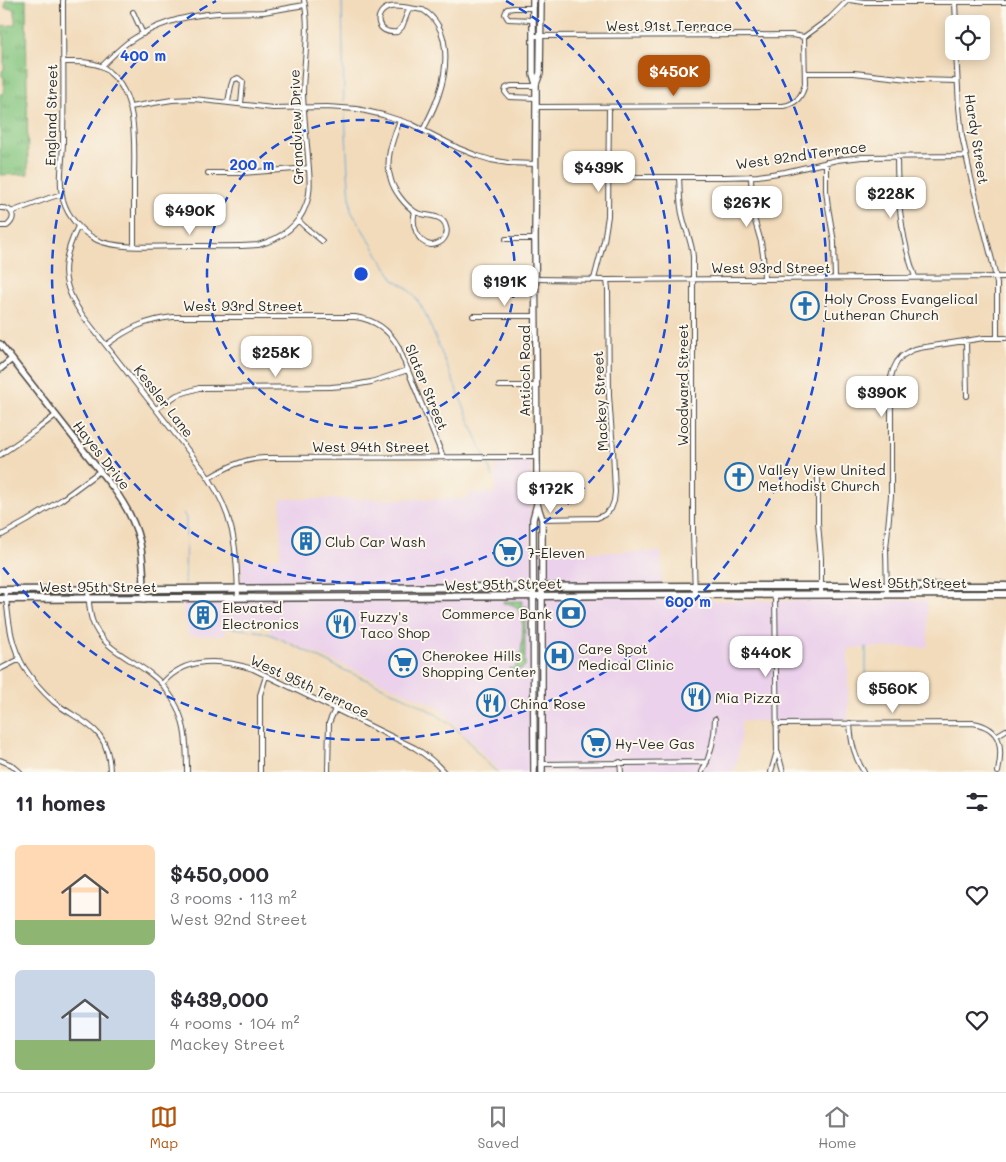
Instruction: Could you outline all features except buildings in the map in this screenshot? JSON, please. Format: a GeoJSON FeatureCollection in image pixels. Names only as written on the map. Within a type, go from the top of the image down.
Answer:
{"type":"FeatureCollection","features":[{"type":"Feature","properties":{"kind":"main road","name":"Antioch Road"},"geometry":{"type":"LineString","coordinates":[[533,0],[532,74],[536,85]]}},
{"type":"Feature","properties":{"kind":"main road","name":"Antioch Road"},"geometry":{"type":"LineString","coordinates":[[534,772],[533,519],[537,504],[536,85],[540,73],[541,0]]}},
{"type":"Feature","properties":{"kind":"main road","name":"Antioch Road"},"geometry":{"type":"LineString","coordinates":[[537,504],[542,519],[542,772]]}},
{"type":"Feature","properties":{"kind":"main road","name":"West 95th Street"},"geometry":{"type":"LineString","coordinates":[[3,590],[1006,586]]}},
{"type":"Feature","properties":{"kind":"main road","name":"West 95th Street"},"geometry":{"type":"LineString","coordinates":[[3,599],[620,594],[1006,594]]}},
{"type":"Feature","properties":{"kind":"street","name":"England Street"},"geometry":{"type":"LineString","coordinates":[[63,0],[63,142],[61,187],[64,202],[78,226]]}},
{"type":"Feature","properties":{"kind":"street"},"geometry":{"type":"LineString","coordinates":[[536,108],[783,106],[795,102],[801,96],[805,84],[804,37],[830,18],[848,0],[864,2],[1006,2]]}},
{"type":"Feature","properties":{"kind":"street"},"geometry":{"type":"LineString","coordinates":[[956,2],[956,15]]}},
{"type":"Feature","properties":{"kind":"street"},"geometry":{"type":"LineString","coordinates":[[102,66],[128,42],[162,26],[197,16],[217,13],[265,11],[305,3]]}},
{"type":"Feature","properties":{"kind":"street","name":"Grandview Drive"},"geometry":{"type":"LineString","coordinates":[[299,220],[309,194],[304,107],[304,66],[307,30],[305,3]]}},
{"type":"Feature","properties":{"kind":"street"},"geometry":{"type":"LineString","coordinates":[[409,9],[402,27],[397,32],[383,31],[379,20],[380,14],[391,7],[423,10],[433,18],[440,28],[444,43],[445,64],[443,80],[439,95],[423,130]]}},
{"type":"Feature","properties":{"kind":"street"},"geometry":{"type":"LineString","coordinates":[[533,8],[507,9],[506,14],[508,19],[533,20]]}},
{"type":"Feature","properties":{"kind":"street"},"geometry":{"type":"LineString","coordinates":[[133,12],[143,34]]}},
{"type":"Feature","properties":{"kind":"street","name":"West 91st Terrace"},"geometry":{"type":"LineString","coordinates":[[533,36],[792,35],[804,37]]}},
{"type":"Feature","properties":{"kind":"street","name":"Hardy Street"},"geometry":{"type":"LineString","coordinates":[[956,60],[962,136],[997,284],[997,338]]}},
{"type":"Feature","properties":{"kind":"street"},"geometry":{"type":"LineString","coordinates":[[63,62],[89,63],[102,66],[119,83],[130,107],[134,139],[134,246]]}},
{"type":"Feature","properties":{"kind":"street"},"geometry":{"type":"LineString","coordinates":[[805,73],[854,73],[918,80],[957,81]]}},
{"type":"Feature","properties":{"kind":"street"},"geometry":{"type":"LineString","coordinates":[[228,102],[233,80],[238,78],[243,82],[241,104]]}},
{"type":"Feature","properties":{"kind":"street"},"geometry":{"type":"LineString","coordinates":[[536,85],[510,86],[506,88],[505,92],[510,97],[536,98]]}},
{"type":"Feature","properties":{"kind":"street"},"geometry":{"type":"LineString","coordinates":[[130,107],[152,102],[194,99],[274,108],[346,108],[373,112],[400,120],[458,148],[491,160],[536,164]]}},
{"type":"Feature","properties":{"kind":"street"},"geometry":{"type":"LineString","coordinates":[[594,279],[606,229],[609,205],[609,107]]}},
{"type":"Feature","properties":{"kind":"street"},"geometry":{"type":"LineString","coordinates":[[400,120],[392,144],[389,170],[390,179],[399,196],[415,212],[443,220],[447,229],[442,241],[432,245],[418,238],[413,218],[415,212]]}},
{"type":"Feature","properties":{"kind":"street"},"geometry":{"type":"LineString","coordinates":[[897,156],[897,190],[902,225],[915,277]]}},
{"type":"Feature","properties":{"kind":"street","name":"West 92nd Terrace"},"geometry":{"type":"LineString","coordinates":[[609,177],[750,176],[784,172],[826,162],[862,157],[966,156]]}},
{"type":"Feature","properties":{"kind":"street"},"geometry":{"type":"LineString","coordinates":[[826,162],[827,199],[834,242],[835,278]]}},
{"type":"Feature","properties":{"kind":"street"},"geometry":{"type":"LineString","coordinates":[[208,173],[242,173],[308,168]]}},
{"type":"Feature","properties":{"kind":"street"},"geometry":{"type":"LineString","coordinates":[[750,176],[754,218],[764,255],[764,278]]}},
{"type":"Feature","properties":{"kind":"street","name":"Woodward Street"},"geometry":{"type":"LineString","coordinates":[[680,177],[680,206],[692,249],[695,595]]}},
{"type":"Feature","properties":{"kind":"street"},"geometry":{"type":"LineString","coordinates":[[11,212],[62,194]]}},
{"type":"Feature","properties":{"kind":"street"},"geometry":{"type":"LineString","coordinates":[[0,208],[6,208],[11,212],[13,218],[10,224],[0,226]]}},
{"type":"Feature","properties":{"kind":"street"},"geometry":{"type":"LineString","coordinates":[[78,226],[102,242],[113,245],[258,245],[278,238],[299,220],[322,241]]}},
{"type":"Feature","properties":{"kind":"street","name":"Kessler Lane"},"geometry":{"type":"LineString","coordinates":[[78,226],[65,260],[65,276],[74,303],[218,492],[231,524],[237,559],[238,598]]}},
{"type":"Feature","properties":{"kind":"street"},"geometry":{"type":"LineString","coordinates":[[506,239],[535,239]]}},
{"type":"Feature","properties":{"kind":"street","name":"West 93rd Street"},"geometry":{"type":"LineString","coordinates":[[536,279],[1006,277]]}},
{"type":"Feature","properties":{"kind":"street","name":"Mackey Street"},"geometry":{"type":"LineString","coordinates":[[542,519],[597,518],[604,515],[610,509],[614,501],[609,396],[607,280]]}},
{"type":"Feature","properties":{"kind":"street","name":"West 93rd Street"},"geometry":{"type":"LineString","coordinates":[[106,345],[119,335],[138,325],[160,318],[173,317],[355,316],[373,321],[385,329]]}},
{"type":"Feature","properties":{"kind":"street"},"geometry":{"type":"LineString","coordinates":[[473,316],[536,316]]}},
{"type":"Feature","properties":{"kind":"street","name":"Slater Street"},"geometry":{"type":"LineString","coordinates":[[385,329],[394,339],[443,457]]}},
{"type":"Feature","properties":{"kind":"street"},"geometry":{"type":"LineString","coordinates":[[887,595],[886,538],[891,496],[891,377],[893,370],[902,356],[919,348],[984,338],[1006,338]]}},
{"type":"Feature","properties":{"kind":"street"},"geometry":{"type":"LineString","coordinates":[[966,341],[967,396]]}},
{"type":"Feature","properties":{"kind":"street","name":"Hayes Drive"},"geometry":{"type":"LineString","coordinates":[[0,344],[124,502],[136,527],[142,553],[144,598]]}},
{"type":"Feature","properties":{"kind":"street"},"geometry":{"type":"LineString","coordinates":[[0,369],[12,359]]}},
{"type":"Feature","properties":{"kind":"street"},"geometry":{"type":"LineString","coordinates":[[156,409],[177,395],[199,388],[331,387],[354,385],[408,370]]}},
{"type":"Feature","properties":{"kind":"street"},"geometry":{"type":"LineString","coordinates":[[499,386],[537,386]]}},
{"type":"Feature","properties":{"kind":"street"},"geometry":{"type":"LineString","coordinates":[[0,455],[56,415]]}},
{"type":"Feature","properties":{"kind":"street","name":"West 94th Street"},"geometry":{"type":"LineString","coordinates":[[209,478],[230,466],[255,458],[537,457]]}},
{"type":"Feature","properties":{"kind":"street"},"geometry":{"type":"LineString","coordinates":[[818,470],[821,595]]}},
{"type":"Feature","properties":{"kind":"street"},"geometry":{"type":"LineString","coordinates":[[0,536],[61,500],[100,471]]}},
{"type":"Feature","properties":{"kind":"street"},"geometry":{"type":"LineString","coordinates":[[776,586],[777,751],[783,772]]}},
{"type":"Feature","properties":{"kind":"street"},"geometry":{"type":"LineString","coordinates":[[3,590],[3,599],[12,641],[20,659],[44,692],[97,732],[106,748],[110,772]]}},
{"type":"Feature","properties":{"kind":"street"},"geometry":{"type":"LineString","coordinates":[[88,590],[90,616],[104,642],[143,668],[162,684],[176,706],[185,732],[187,772]]}},
{"type":"Feature","properties":{"kind":"street"},"geometry":{"type":"LineString","coordinates":[[0,669],[20,659]]}},
{"type":"Feature","properties":{"kind":"street","name":"West 95th Terrace"},"geometry":{"type":"LineString","coordinates":[[162,684],[170,676],[188,665],[203,663],[238,664],[253,669],[426,755],[444,772]]}},
{"type":"Feature","properties":{"kind":"street"},"geometry":{"type":"LineString","coordinates":[[260,772],[260,695],[266,676]]}},
{"type":"Feature","properties":{"kind":"street"},"geometry":{"type":"LineString","coordinates":[[328,772],[328,723],[335,709]]}},
{"type":"Feature","properties":{"kind":"street"},"geometry":{"type":"LineString","coordinates":[[702,772],[712,748],[715,718]]}},
{"type":"Feature","properties":{"kind":"street"},"geometry":{"type":"LineString","coordinates":[[850,723],[853,751],[864,772]]}},
{"type":"Feature","properties":{"kind":"street"},"geometry":{"type":"LineString","coordinates":[[776,724],[973,723],[987,727],[996,736],[1001,753],[998,772]]}},
{"type":"Feature","properties":{"kind":"street"},"geometry":{"type":"LineString","coordinates":[[996,736],[1006,730]]}},
{"type":"Feature","properties":{"kind":"street"},"geometry":{"type":"LineString","coordinates":[[771,772],[777,751]]}},
{"type":"Feature","properties":{"kind":"street"},"geometry":{"type":"LineString","coordinates":[[0,760],[12,765],[20,772]]}},
{"type":"Feature","properties":{"kind":"street"},"geometry":{"type":"LineString","coordinates":[[620,762],[621,772]]}},
{"type":"Feature","properties":{"kind":"street"},"geometry":{"type":"LineString","coordinates":[[542,764],[707,762]]}},
{"type":"Feature","properties":{"kind":"shaded area"},"geometry":{"type":"Polygon","coordinates":[[[531,459],[531,545],[579,544],[579,552],[661,552],[663,601],[927,600],[928,647],[848,648],[848,720],[741,721],[737,763],[733,772],[501,772],[438,707],[270,633],[270,626],[225,626],[225,635],[189,636],[181,602],[241,601],[242,561],[280,558],[281,499],[468,499],[469,493],[495,493],[496,460],[531,459]]]}},
{"type":"Feature","properties":{"kind":"green space"},"geometry":{"type":"Polygon","coordinates":[[[6,0],[26,0],[28,174],[0,175],[0,94],[4,93],[2,71],[4,70],[4,35],[0,34],[0,26],[15,25],[15,9],[5,8],[6,0]]]}},
{"type":"Feature","properties":{"kind":"green space"},"geometry":{"type":"Polygon","coordinates":[[[503,601],[522,601],[521,607],[527,606],[525,666],[522,669],[509,670],[510,668],[514,669],[521,657],[517,654],[521,653],[522,621],[517,608],[511,604],[503,603],[503,601]]]}},
{"type":"Feature","properties":{"kind":"waterway"},"geometry":{"type":"LineString","coordinates":[[342,0],[344,101]]}},
{"type":"Feature","properties":{"kind":"waterway"},"geometry":{"type":"LineString","coordinates":[[345,113],[351,211],[394,280],[409,290],[425,313],[493,477]]}},
{"type":"Feature","properties":{"kind":"waterway"},"geometry":{"type":"LineString","coordinates":[[183,513],[186,518],[185,583]]}},
{"type":"Feature","properties":{"kind":"waterway"},"geometry":{"type":"LineString","coordinates":[[226,627],[272,635],[424,707],[456,728],[497,772]]}},
{"type":"Feature","properties":{"kind":"waterway"},"geometry":{"type":"LineString","coordinates":[[866,647],[866,675]]}},
{"type":"Feature","properties":{"kind":"place","name":"Holy Cross Evangelical Lutheran Church"},"geometry":{"type":"Point","coordinates":[805,306]}},
{"type":"Feature","properties":{"kind":"place","name":"Valley View United Methodist Church"},"geometry":{"type":"Point","coordinates":[739,477]}},
{"type":"Feature","properties":{"kind":"place","name":"Club Car Wash"},"geometry":{"type":"Point","coordinates":[306,541]}},
{"type":"Feature","properties":{"kind":"place","name":"7-Eleven"},"geometry":{"type":"Point","coordinates":[508,552]}},
{"type":"Feature","properties":{"kind":"place","name":"Commerce Bank"},"geometry":{"type":"Point","coordinates":[571,613]}},
{"type":"Feature","properties":{"kind":"place","name":"Elevated Electronics"},"geometry":{"type":"Point","coordinates":[203,615]}},
{"type":"Feature","properties":{"kind":"place","name":"Fuzzy's Taco Shop"},"geometry":{"type":"Point","coordinates":[341,624]}},
{"type":"Feature","properties":{"kind":"place","name":"Care Spot Medical Clinic"},"geometry":{"type":"Point","coordinates":[559,656]}},
{"type":"Feature","properties":{"kind":"place","name":"Cherokee Hills Shopping Center"},"geometry":{"type":"Point","coordinates":[403,663]}},
{"type":"Feature","properties":{"kind":"place","name":"Mia Pizza"},"geometry":{"type":"Point","coordinates":[696,697]}},
{"type":"Feature","properties":{"kind":"place","name":"China Rose"},"geometry":{"type":"Point","coordinates":[491,703]}},
{"type":"Feature","properties":{"kind":"place","name":"Hy-Vee Gas"},"geometry":{"type":"Point","coordinates":[596,743]}}]}
